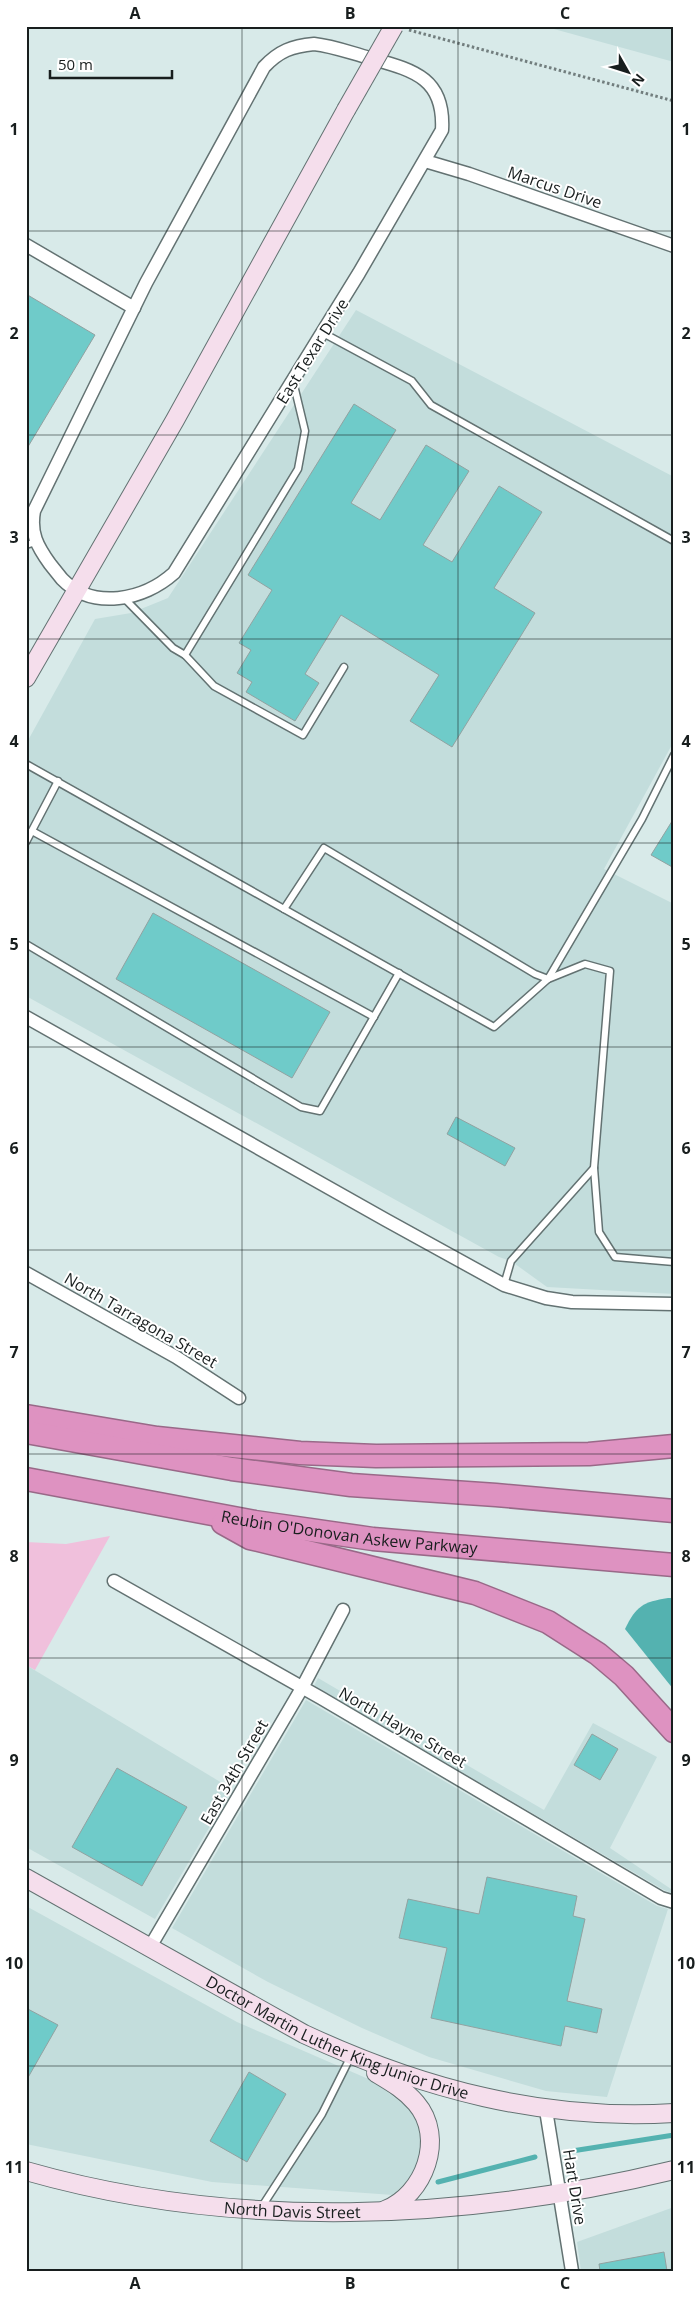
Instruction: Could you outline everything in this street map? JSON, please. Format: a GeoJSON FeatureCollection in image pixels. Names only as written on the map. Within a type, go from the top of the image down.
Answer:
{"type":"FeatureCollection","features":[{"type":"Feature","properties":{"kind":"highway"},"geometry":{"type":"LineString","coordinates":[[26,1416],[157,1438],[300,1453],[376,1456],[589,1454],[674,1446]]}},
{"type":"Feature","properties":{"kind":"highway"},"geometry":{"type":"LineString","coordinates":[[26,1432],[223,1468],[351,1485],[496,1494],[674,1511]]}},
{"type":"Feature","properties":{"kind":"highway","name":"Reubin O'Donovan Askew Parkway"},"geometry":{"type":"LineString","coordinates":[[26,1479],[255,1522],[374,1538],[674,1565]]}},
{"type":"Feature","properties":{"kind":"highway"},"geometry":{"type":"LineString","coordinates":[[202,1512],[250,1538],[475,1593],[548,1622],[598,1654],[624,1676],[674,1731]]}},
{"type":"Feature","properties":{"kind":"main road"},"geometry":{"type":"LineString","coordinates":[[26,678],[175,420],[346,110],[400,28]]}},
{"type":"Feature","properties":{"kind":"main road","name":"Doctor Martin Luther King Junior Drive"},"geometry":{"type":"LineString","coordinates":[[26,1878],[304,2034],[351,2056],[441,2088],[546,2110],[618,2114],[674,2113]]}},
{"type":"Feature","properties":{"kind":"main road"},"geometry":{"type":"LineString","coordinates":[[351,2056],[402,2089],[418,2104],[425,2119],[429,2135],[429,2152],[426,2168],[418,2183],[408,2196],[395,2206],[380,2211]]}},
{"type":"Feature","properties":{"kind":"main road","name":"North Davis Street"},"geometry":{"type":"LineString","coordinates":[[26,2171],[106,2190],[187,2203],[319,2212],[380,2211],[490,2204],[560,2194],[674,2170]]}},
{"type":"Feature","properties":{"kind":"street","name":"East Texar Drive"},"geometry":{"type":"LineString","coordinates":[[297,45],[324,45],[402,67],[420,75],[430,84],[439,98],[443,114],[442,130],[323,333],[174,573],[164,582],[153,588],[124,598],[108,599],[90,596],[62,580],[31,544],[34,511],[134,308],[191,198],[264,67],[285,49],[297,45]]}},
{"type":"Feature","properties":{"kind":"street","name":"Marcus Drive"},"geometry":{"type":"LineString","coordinates":[[425,160],[674,246]]}},
{"type":"Feature","properties":{"kind":"street"},"geometry":{"type":"LineString","coordinates":[[26,245],[134,308]]}},
{"type":"Feature","properties":{"kind":"street"},"geometry":{"type":"LineString","coordinates":[[26,1017],[504,1285],[546,1298],[572,1302],[674,1304]]}},
{"type":"Feature","properties":{"kind":"street","name":"North Tarragona Street"},"geometry":{"type":"LineString","coordinates":[[26,1273],[176,1357],[239,1398]]}},
{"type":"Feature","properties":{"kind":"street","name":"North Hayne Street"},"geometry":{"type":"LineString","coordinates":[[114,1582],[302,1688],[661,1898],[674,1902]]}},
{"type":"Feature","properties":{"kind":"street","name":"East 34th Street"},"geometry":{"type":"LineString","coordinates":[[150,1948],[302,1688],[343,1610]]}},
{"type":"Feature","properties":{"kind":"street","name":"Hart Drive"},"geometry":{"type":"LineString","coordinates":[[546,2110],[572,2271]]}},
{"type":"Feature","properties":{"kind":"lane"},"geometry":{"type":"LineString","coordinates":[[323,333],[412,382],[431,405],[674,541]]}},
{"type":"Feature","properties":{"kind":"lane"},"geometry":{"type":"LineString","coordinates":[[185,655],[298,469],[305,431],[293,380]]}},
{"type":"Feature","properties":{"kind":"lane"},"geometry":{"type":"LineString","coordinates":[[124,598],[173,648],[185,655],[214,686],[303,735],[344,667]]}},
{"type":"Feature","properties":{"kind":"lane"},"geometry":{"type":"LineString","coordinates":[[26,764],[494,1027],[548,979],[642,820],[674,755]]}},
{"type":"Feature","properties":{"kind":"lane"},"geometry":{"type":"LineString","coordinates":[[26,842],[58,781]]}},
{"type":"Feature","properties":{"kind":"lane"},"geometry":{"type":"LineString","coordinates":[[32,830],[374,1016]]}},
{"type":"Feature","properties":{"kind":"lane"},"geometry":{"type":"LineString","coordinates":[[284,909],[324,848],[535,974],[548,979],[584,964],[610,971],[594,1168],[599,1232],[615,1257],[674,1262]]}},
{"type":"Feature","properties":{"kind":"lane"},"geometry":{"type":"LineString","coordinates":[[26,944],[301,1107],[320,1111],[398,973]]}},
{"type":"Feature","properties":{"kind":"lane"},"geometry":{"type":"LineString","coordinates":[[504,1285],[512,1261],[594,1168]]}},
{"type":"Feature","properties":{"kind":"lane"},"geometry":{"type":"LineString","coordinates":[[261,2209],[322,2114],[351,2056]]}},
{"type":"Feature","properties":{"kind":"path"},"geometry":{"type":"LineString","coordinates":[[400,28],[674,101]]}},
{"type":"Feature","properties":{"kind":"shaded area"},"geometry":{"type":"Polygon","coordinates":[[[543,26],[674,26],[674,62],[543,26]]]}},
{"type":"Feature","properties":{"kind":"shaded area"},"geometry":{"type":"Polygon","coordinates":[[[356,310],[674,477],[674,741],[604,869],[674,904],[674,1294],[547,1287],[511,1261],[499,1257],[26,996],[26,744],[95,619],[131,613],[168,598],[356,310]]]}},
{"type":"Feature","properties":{"kind":"shaded area"},"geometry":{"type":"Polygon","coordinates":[[[110,1536],[35,1670],[26,1665],[26,1542],[66,1544],[110,1536]]]}},
{"type":"Feature","properties":{"kind":"shaded area"},"geometry":{"type":"Polygon","coordinates":[[[26,1665],[232,1789],[155,1919],[26,1847],[26,1665]]]}},
{"type":"Feature","properties":{"kind":"shaded area"},"geometry":{"type":"Polygon","coordinates":[[[318,1678],[544,1810],[593,1723],[657,1757],[610,1848],[674,1891],[674,1894],[664,1890],[314,1686],[318,1678]]]}},
{"type":"Feature","properties":{"kind":"shaded area"},"geometry":{"type":"Polygon","coordinates":[[[306,1700],[657,1906],[668,1909],[607,2097],[546,2091],[429,2057],[362,2028],[268,1982],[172,1928],[306,1700]]]}},
{"type":"Feature","properties":{"kind":"shaded area"},"geometry":{"type":"Polygon","coordinates":[[[26,1906],[237,2022],[373,2081],[411,2110],[417,2121],[420,2135],[420,2150],[417,2164],[411,2177],[393,2195],[212,2182],[26,2144],[26,1906]]]}},
{"type":"Feature","properties":{"kind":"shaded area"},"geometry":{"type":"Polygon","coordinates":[[[674,2207],[674,2271],[581,2271],[577,2242],[674,2207]]]}},
{"type":"Feature","properties":{"kind":"water"},"geometry":{"type":"Polygon","coordinates":[[[674,1598],[674,1690],[625,1629],[641,1606],[652,1601],[674,1598]]]}},
{"type":"Feature","properties":{"kind":"building"},"geometry":{"type":"Polygon","coordinates":[[[26,294],[95,335],[26,450],[26,294]]]}},
{"type":"Feature","properties":{"kind":"building"},"geometry":{"type":"Polygon","coordinates":[[[354,404],[396,430],[351,503],[380,520],[426,445],[469,471],[423,545],[452,562],[499,486],[542,512],[494,588],[535,613],[452,747],[410,721],[439,675],[341,615],[305,674],[319,683],[295,721],[246,692],[252,682],[237,673],[251,650],[239,643],[272,590],[248,575],[354,404]]]}},
{"type":"Feature","properties":{"kind":"building"},"geometry":{"type":"Polygon","coordinates":[[[674,818],[674,868],[651,855],[674,818]]]}},
{"type":"Feature","properties":{"kind":"building"},"geometry":{"type":"Polygon","coordinates":[[[153,913],[330,1012],[292,1078],[116,979],[153,913]]]}},
{"type":"Feature","properties":{"kind":"building"},"geometry":{"type":"Polygon","coordinates":[[[456,1117],[515,1148],[505,1166],[447,1134],[456,1117]]]}},
{"type":"Feature","properties":{"kind":"building"},"geometry":{"type":"Polygon","coordinates":[[[592,1734],[618,1749],[600,1780],[574,1765],[592,1734]]]}},
{"type":"Feature","properties":{"kind":"building"},"geometry":{"type":"Polygon","coordinates":[[[117,1768],[187,1807],[142,1886],[72,1847],[117,1768]]]}},
{"type":"Feature","properties":{"kind":"building"},"geometry":{"type":"Polygon","coordinates":[[[487,1877],[577,1896],[573,1916],[585,1919],[567,2001],[602,2009],[597,2033],[565,2026],[561,2046],[431,2018],[447,1948],[399,1938],[408,1899],[479,1914],[487,1877]]]}},
{"type":"Feature","properties":{"kind":"building"},"geometry":{"type":"Polygon","coordinates":[[[26,2008],[58,2025],[26,2081],[26,2008]]]}},
{"type":"Feature","properties":{"kind":"building"},"geometry":{"type":"Polygon","coordinates":[[[249,2072],[286,2094],[247,2162],[210,2141],[249,2072]]]}},
{"type":"Feature","properties":{"kind":"building"},"geometry":{"type":"Polygon","coordinates":[[[664,2252],[667,2271],[600,2271],[599,2264],[664,2252]]]}},
{"type":"Feature","properties":{"kind":"waterway"},"geometry":{"type":"LineString","coordinates":[[572,2151],[674,2135]]}},
{"type":"Feature","properties":{"kind":"waterway"},"geometry":{"type":"LineString","coordinates":[[438,2182],[535,2157]]}}]}
